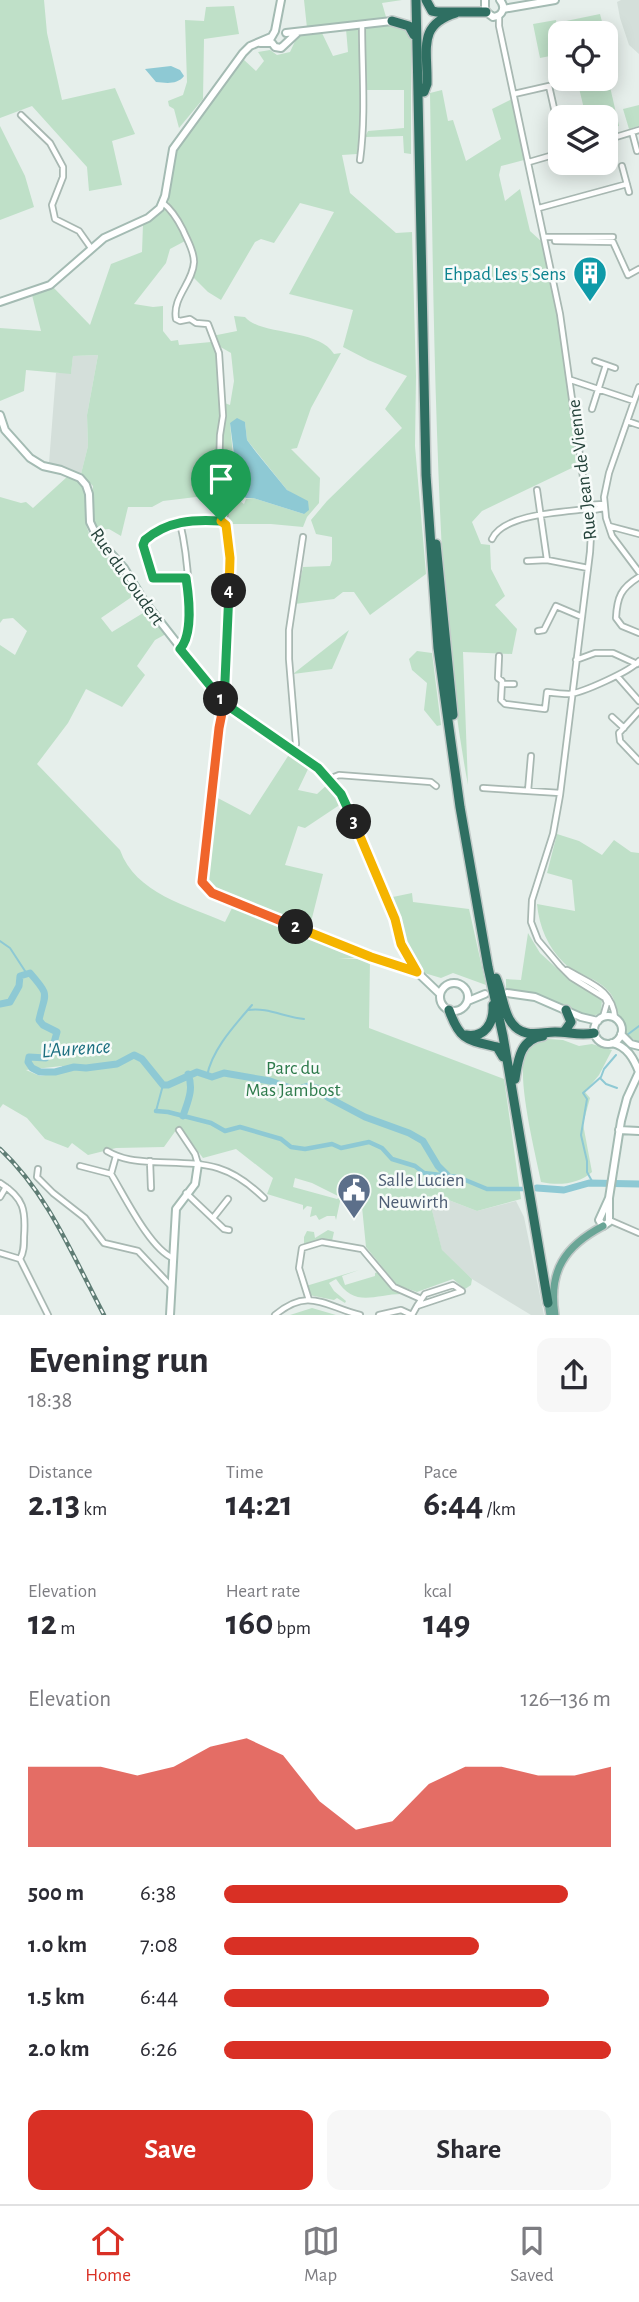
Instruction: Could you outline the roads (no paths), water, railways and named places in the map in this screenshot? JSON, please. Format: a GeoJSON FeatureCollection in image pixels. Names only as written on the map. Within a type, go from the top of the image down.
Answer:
{"type":"FeatureCollection","features":[{"type":"Feature","properties":{"kind":"highway"},"geometry":{"type":"LineString","coordinates":[[391,21],[410,15],[414,0]]}},
{"type":"Feature","properties":{"kind":"highway"},"geometry":{"type":"LineString","coordinates":[[414,0],[424,411],[434,596],[454,767],[478,911],[513,1081]]}},
{"type":"Feature","properties":{"kind":"highway"},"geometry":{"type":"LineString","coordinates":[[424,0],[432,10],[456,13],[493,6]]}},
{"type":"Feature","properties":{"kind":"highway"},"geometry":{"type":"LineString","coordinates":[[424,0],[430,432],[437,560],[460,766],[550,1299]]}},
{"type":"Feature","properties":{"kind":"highway"},"geometry":{"type":"LineString","coordinates":[[424,92],[429,30],[437,20],[456,13]]}},
{"type":"Feature","properties":{"kind":"highway"},"geometry":{"type":"LineString","coordinates":[[391,21],[405,23],[412,30],[417,66]]}},
{"type":"Feature","properties":{"kind":"highway"},"geometry":{"type":"LineString","coordinates":[[496,978],[502,990],[507,1014],[517,1028],[526,1033],[595,1033]]}},
{"type":"Feature","properties":{"kind":"highway"},"geometry":{"type":"LineString","coordinates":[[454,1010],[458,1029],[463,1034],[475,1037],[489,1027],[494,1013],[494,995]]}},
{"type":"Feature","properties":{"kind":"highway"},"geometry":{"type":"LineString","coordinates":[[454,1010],[457,1031],[462,1037],[499,1049],[513,1081]]}},
{"type":"Feature","properties":{"kind":"highway"},"geometry":{"type":"LineString","coordinates":[[564,1032],[570,1022],[566,1010]]}},
{"type":"Feature","properties":{"kind":"highway"},"geometry":{"type":"LineString","coordinates":[[513,1081],[521,1050],[536,1037],[561,1036],[579,1040],[595,1033]]}},
{"type":"Feature","properties":{"kind":"main road"},"geometry":{"type":"LineString","coordinates":[[553,1315],[550,1299],[561,1261],[587,1234],[608,1221]]}},
{"type":"Feature","properties":{"kind":"street"},"geometry":{"type":"LineString","coordinates":[[279,36],[275,23],[281,0]]}},
{"type":"Feature","properties":{"kind":"street"},"geometry":{"type":"LineString","coordinates":[[493,6],[516,6],[555,0]]}},
{"type":"Feature","properties":{"kind":"street","name":"Rue Jean de Vienne"},"geometry":{"type":"LineString","coordinates":[[493,6],[545,237],[571,380],[591,543],[560,793],[553,834],[532,900],[530,917],[538,940],[560,966],[571,977],[605,998],[607,1003],[601,1019]]}},
{"type":"Feature","properties":{"kind":"street"},"geometry":{"type":"LineString","coordinates":[[0,302],[52,284],[91,248],[113,233],[155,213],[163,203],[170,160],[180,138],[236,61],[256,43],[299,32],[391,21]]}},
{"type":"Feature","properties":{"kind":"street"},"geometry":{"type":"LineString","coordinates":[[360,160],[365,107],[361,81],[362,24]]}},
{"type":"Feature","properties":{"kind":"street"},"geometry":{"type":"LineString","coordinates":[[514,94],[549,86],[553,105]]}},
{"type":"Feature","properties":{"kind":"street"},"geometry":{"type":"LineString","coordinates":[[21,115],[50,143],[63,167],[63,177],[52,205],[55,219],[79,231],[91,248]]}},
{"type":"Feature","properties":{"kind":"street"},"geometry":{"type":"LineString","coordinates":[[618,136],[639,130]]}},
{"type":"Feature","properties":{"kind":"street"},"geometry":{"type":"LineString","coordinates":[[632,132],[637,151]]}},
{"type":"Feature","properties":{"kind":"street"},"geometry":{"type":"LineString","coordinates":[[529,162],[548,156]]}},
{"type":"Feature","properties":{"kind":"street"},"geometry":{"type":"LineString","coordinates":[[622,166],[629,192]]}},
{"type":"Feature","properties":{"kind":"street"},"geometry":{"type":"LineString","coordinates":[[539,208],[627,184]]}},
{"type":"Feature","properties":{"kind":"street"},"geometry":{"type":"LineString","coordinates":[[163,203],[179,222],[193,252],[191,274],[175,304],[176,319],[190,319],[196,323],[208,324],[219,353],[223,416],[219,472],[225,515],[221,521]]}},
{"type":"Feature","properties":{"kind":"street"},"geometry":{"type":"LineString","coordinates":[[545,237],[613,237]]}},
{"type":"Feature","properties":{"kind":"street"},"geometry":{"type":"LineString","coordinates":[[555,237],[555,241],[614,242],[628,275],[639,269]]}},
{"type":"Feature","properties":{"kind":"street"},"geometry":{"type":"LineString","coordinates":[[595,361],[615,368]]}},
{"type":"Feature","properties":{"kind":"street"},"geometry":{"type":"LineString","coordinates":[[592,409],[606,365]]}},
{"type":"Feature","properties":{"kind":"street"},"geometry":{"type":"LineString","coordinates":[[571,380],[634,401]]}},
{"type":"Feature","properties":{"kind":"street"},"geometry":{"type":"LineString","coordinates":[[639,387],[606,483],[604,506],[612,536],[639,572]]}},
{"type":"Feature","properties":{"kind":"street","name":"Rue du Coudert"},"geometry":{"type":"LineString","coordinates":[[0,415],[5,430],[24,452],[43,466],[80,478],[86,485],[90,522],[98,539],[124,568],[144,601],[224,703],[318,768],[341,794],[395,919],[401,944],[417,972],[440,994]]}},
{"type":"Feature","properties":{"kind":"street"},"geometry":{"type":"LineString","coordinates":[[627,421],[639,425]]}},
{"type":"Feature","properties":{"kind":"street"},"geometry":{"type":"LineString","coordinates":[[537,490],[547,560]]}},
{"type":"Feature","properties":{"kind":"street"},"geometry":{"type":"LineString","coordinates":[[492,539],[495,534],[523,518],[604,506]]}},
{"type":"Feature","properties":{"kind":"street"},"geometry":{"type":"LineString","coordinates":[[186,578],[153,578],[143,545],[145,540],[166,526],[221,521],[226,525],[230,558],[224,703],[202,882],[212,893],[417,972]]}},
{"type":"Feature","properties":{"kind":"street"},"geometry":{"type":"LineString","coordinates":[[180,523],[187,552],[189,611],[185,643],[180,649]]}},
{"type":"Feature","properties":{"kind":"street"},"geometry":{"type":"LineString","coordinates":[[608,526],[639,534]]}},
{"type":"Feature","properties":{"kind":"street"},"geometry":{"type":"LineString","coordinates":[[293,752],[296,744],[289,629],[303,537]]}},
{"type":"Feature","properties":{"kind":"street"},"geometry":{"type":"LineString","coordinates":[[527,561],[547,560],[588,568]]}},
{"type":"Feature","properties":{"kind":"street"},"geometry":{"type":"LineString","coordinates":[[639,577],[625,585],[619,594],[616,618],[622,626],[639,633]]}},
{"type":"Feature","properties":{"kind":"street"},"geometry":{"type":"LineString","coordinates":[[538,631],[544,630],[556,606],[582,617]]}},
{"type":"Feature","properties":{"kind":"street"},"geometry":{"type":"LineString","coordinates":[[576,660],[594,653],[613,653],[638,663]]}},
{"type":"Feature","properties":{"kind":"street"},"geometry":{"type":"LineString","coordinates":[[499,656],[501,700],[505,704],[545,709],[547,692],[572,694],[617,676],[638,663]]}},
{"type":"Feature","properties":{"kind":"street"},"geometry":{"type":"LineString","coordinates":[[617,676],[639,701]]}},
{"type":"Feature","properties":{"kind":"street"},"geometry":{"type":"LineString","coordinates":[[502,684],[514,684]]}},
{"type":"Feature","properties":{"kind":"street"},"geometry":{"type":"LineString","coordinates":[[639,710],[619,733],[620,741],[639,761]]}},
{"type":"Feature","properties":{"kind":"street"},"geometry":{"type":"LineString","coordinates":[[612,717],[624,728]]}},
{"type":"Feature","properties":{"kind":"street"},"geometry":{"type":"LineString","coordinates":[[528,791],[533,759],[531,756]]}},
{"type":"Feature","properties":{"kind":"street"},"geometry":{"type":"LineString","coordinates":[[329,779],[339,775],[431,782],[436,786]]}},
{"type":"Feature","properties":{"kind":"street"},"geometry":{"type":"LineString","coordinates":[[484,788],[560,793]]}},
{"type":"Feature","properties":{"kind":"street"},"geometry":{"type":"LineString","coordinates":[[560,966],[606,992],[611,1000],[615,1018],[621,1025],[621,1034],[612,1043]]}},
{"type":"Feature","properties":{"kind":"street","name":"Rue du Coudert"},"geometry":{"type":"LineString","coordinates":[[426,980],[446,985]]}},
{"type":"Feature","properties":{"kind":"street"},"geometry":{"type":"LineString","coordinates":[[458,983],[467,991],[485,995],[454,1010],[440,1002],[440,994],[446,985],[458,983]]}},
{"type":"Feature","properties":{"kind":"street"},"geometry":{"type":"LineString","coordinates":[[467,991],[468,1001]]}},
{"type":"Feature","properties":{"kind":"street"},"geometry":{"type":"LineString","coordinates":[[507,993],[535,997],[581,1017],[615,1018]]}},
{"type":"Feature","properties":{"kind":"street"},"geometry":{"type":"LineString","coordinates":[[581,1017],[604,1043],[619,1045],[637,1059],[639,1072],[624,1108],[608,1198],[608,1221],[639,1233]]}},
{"type":"Feature","properties":{"kind":"street"},"geometry":{"type":"LineString","coordinates":[[595,1033],[601,1019]]}},
{"type":"Feature","properties":{"kind":"street"},"geometry":{"type":"LineString","coordinates":[[621,1034],[631,1044],[639,1046]]}},
{"type":"Feature","properties":{"kind":"street"},"geometry":{"type":"LineString","coordinates":[[170,1315],[176,1209],[195,1184],[198,1164],[195,1154],[179,1130]]}},
{"type":"Feature","properties":{"kind":"street"},"geometry":{"type":"LineString","coordinates":[[620,1130],[639,1131]]}},
{"type":"Feature","properties":{"kind":"street"},"geometry":{"type":"LineString","coordinates":[[107,1151],[132,1161],[211,1165],[237,1175],[264,1198]]}},
{"type":"Feature","properties":{"kind":"street"},"geometry":{"type":"LineString","coordinates":[[111,1174],[116,1156]]}},
{"type":"Feature","properties":{"kind":"street"},"geometry":{"type":"LineString","coordinates":[[150,1161],[151,1188]]}},
{"type":"Feature","properties":{"kind":"street"},"geometry":{"type":"LineString","coordinates":[[80,1166],[111,1174],[141,1225],[165,1254],[173,1258]]}},
{"type":"Feature","properties":{"kind":"street"},"geometry":{"type":"LineString","coordinates":[[38,1169],[37,1177],[85,1218],[104,1243],[138,1251],[172,1286]]}},
{"type":"Feature","properties":{"kind":"street"},"geometry":{"type":"LineString","coordinates":[[0,1183],[17,1196],[25,1213],[23,1252],[20,1259]]}},
{"type":"Feature","properties":{"kind":"street"},"geometry":{"type":"LineString","coordinates":[[0,1197],[6,1187]]}},
{"type":"Feature","properties":{"kind":"street"},"geometry":{"type":"LineString","coordinates":[[186,1193],[223,1229],[229,1230]]}},
{"type":"Feature","properties":{"kind":"street"},"geometry":{"type":"LineString","coordinates":[[212,1218],[229,1199]]}},
{"type":"Feature","properties":{"kind":"street"},"geometry":{"type":"LineString","coordinates":[[309,1300],[299,1268],[302,1248],[321,1242],[362,1249],[394,1286],[421,1299]]}},
{"type":"Feature","properties":{"kind":"street"},"geometry":{"type":"LineString","coordinates":[[0,1253],[20,1259],[48,1315]]}},
{"type":"Feature","properties":{"kind":"street"},"geometry":{"type":"LineString","coordinates":[[379,1315],[401,1310],[412,1315],[417,1306],[421,1299],[425,1294],[453,1284],[462,1291],[417,1306]]}},
{"type":"Feature","properties":{"kind":"street"},"geometry":{"type":"LineString","coordinates":[[275,1315],[294,1303],[309,1300],[327,1302],[359,1315]]}},
{"type":"Feature","properties":{"kind":"water"},"geometry":{"type":"Polygon","coordinates":[[[171,66],[180,70],[184,76],[171,83],[156,82],[145,69],[171,66]]]}},
{"type":"Feature","properties":{"kind":"water"},"geometry":{"type":"Polygon","coordinates":[[[237,418],[245,422],[247,440],[287,490],[308,501],[309,510],[304,514],[239,494],[230,423],[237,418]]]}},
{"type":"Feature","properties":{"kind":"waterway"},"geometry":{"type":"LineString","coordinates":[[0,941],[10,948],[27,974]]}},
{"type":"Feature","properties":{"kind":"waterway","name":"L'Aurence"},"geometry":{"type":"LineString","coordinates":[[0,1004],[10,1002],[19,986],[20,976],[30,973],[44,991],[39,1020],[57,1032],[52,1050],[46,1058],[29,1057],[28,1062],[32,1068],[40,1072],[117,1064],[134,1055],[142,1059],[163,1085],[197,1072],[212,1077],[224,1073],[270,1081],[296,1090],[308,1086],[316,1088],[365,1117],[423,1141],[438,1166],[447,1175]]}},
{"type":"Feature","properties":{"kind":"waterway"},"geometry":{"type":"LineString","coordinates":[[207,1076],[219,1047],[252,1005]]}},
{"type":"Feature","properties":{"kind":"waterway"},"geometry":{"type":"LineString","coordinates":[[248,1010],[262,1010],[304,1019]]}},
{"type":"Feature","properties":{"kind":"waterway"},"geometry":{"type":"LineString","coordinates":[[627,1035],[639,1026]]}},
{"type":"Feature","properties":{"kind":"waterway"},"geometry":{"type":"LineString","coordinates":[[593,1183],[587,1172],[581,1135],[587,1099],[583,1093],[601,1077],[616,1055]]}},
{"type":"Feature","properties":{"kind":"waterway","name":"L'Aurence"},"geometry":{"type":"LineString","coordinates":[[183,1116],[190,1090],[188,1074]]}},
{"type":"Feature","properties":{"kind":"waterway"},"geometry":{"type":"LineString","coordinates":[[601,1079],[617,1088]]}},
{"type":"Feature","properties":{"kind":"waterway","name":"L'Aurence"},"geometry":{"type":"LineString","coordinates":[[156,1111],[163,1085]]}},
{"type":"Feature","properties":{"kind":"waterway","name":"L'Aurence"},"geometry":{"type":"LineString","coordinates":[[156,1111],[211,1123],[225,1131],[240,1127],[281,1139],[291,1147],[305,1149],[332,1144],[341,1148],[369,1142],[382,1148],[392,1159],[415,1166],[424,1173],[458,1177],[487,1189],[524,1189]]}},
{"type":"Feature","properties":{"kind":"waterway","name":"L'Aurence"},"geometry":{"type":"LineString","coordinates":[[537,1188],[564,1190],[589,1183],[639,1184]]}},
{"type":"Feature","properties":{"kind":"railway"},"geometry":{"type":"LineString","coordinates":[[0,1149],[33,1186],[46,1206],[104,1315]]}},
{"type":"Feature","properties":{"kind":"place","name":"Ehpad Les 5 Sens"},"geometry":{"type":"Point","coordinates":[590,303]}},
{"type":"Feature","properties":{"kind":"place","name":"Salle Lucien Neuwirth"},"geometry":{"type":"Point","coordinates":[354,1220]}},
{"type":"Feature","properties":{"kind":"park label","name":"Parc du Mas Jambost"},"geometry":{"type":"Point","coordinates":[293,1078]}}]}
